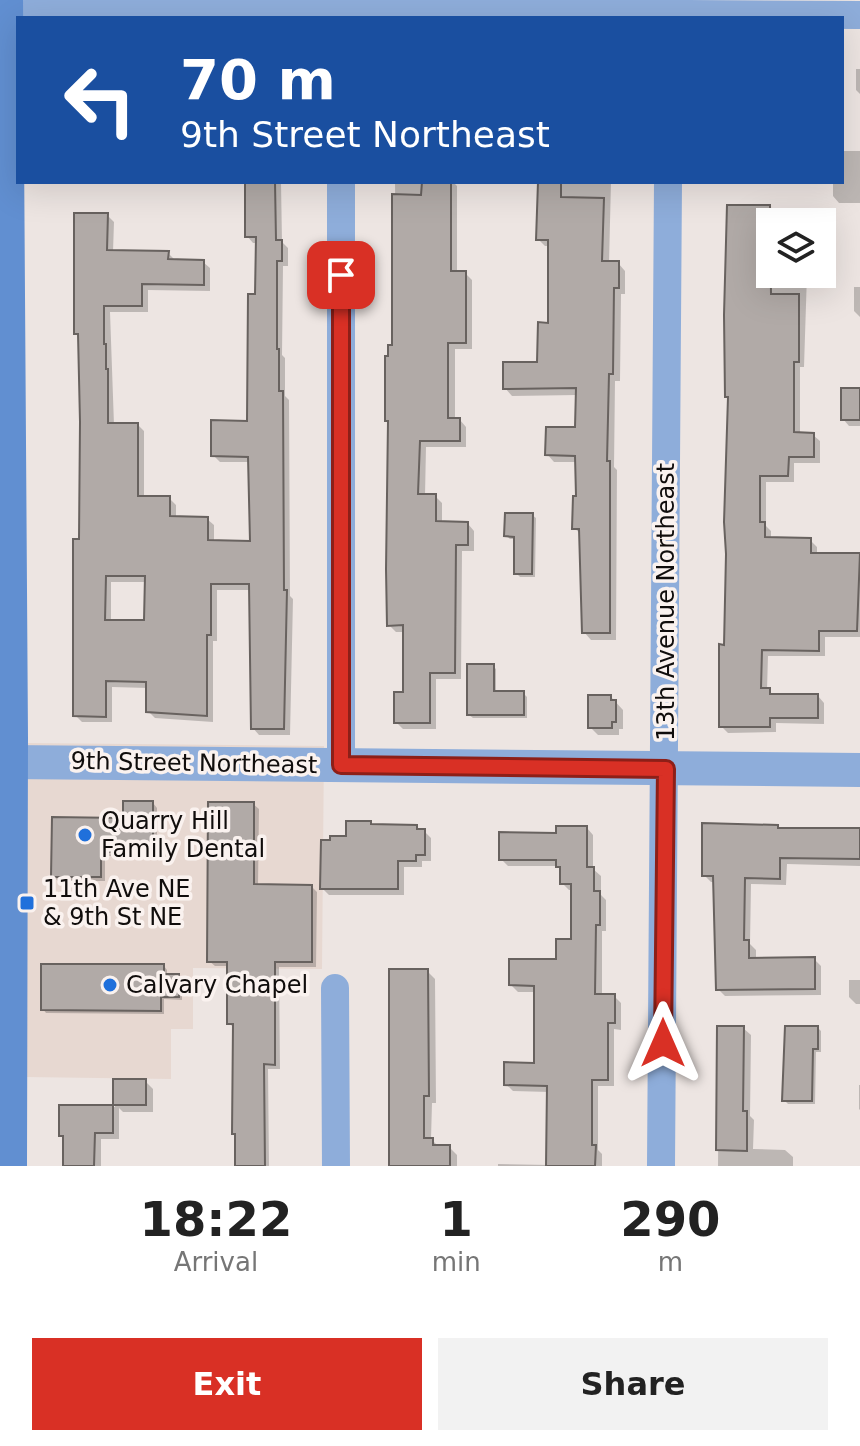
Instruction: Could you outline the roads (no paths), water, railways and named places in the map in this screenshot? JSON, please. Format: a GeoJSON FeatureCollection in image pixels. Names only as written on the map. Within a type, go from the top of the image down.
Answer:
{"type":"FeatureCollection","features":[{"type":"Feature","properties":{"kind":"main road"},"geometry":{"type":"LineString","coordinates":[[2,7],[4,717],[8,762],[7,1166]]}},
{"type":"Feature","properties":{"kind":"street"},"geometry":{"type":"LineString","coordinates":[[2,7],[669,10],[860,15]]}},
{"type":"Feature","properties":{"kind":"street"},"geometry":{"type":"LineString","coordinates":[[341,184],[341,765]]}},
{"type":"Feature","properties":{"kind":"street","name":"13th Avenue Northeast"},"geometry":{"type":"LineString","coordinates":[[661,1166],[668,184]]}},
{"type":"Feature","properties":{"kind":"street","name":"9th Street Northeast"},"geometry":{"type":"LineString","coordinates":[[8,762],[860,770]]}},
{"type":"Feature","properties":{"kind":"street"},"geometry":{"type":"LineString","coordinates":[[335,988],[336,1166]]}},
{"type":"Feature","properties":{"kind":"place","name":"Quarry Hill Family Dental"},"geometry":{"type":"Point","coordinates":[85,835]}},
{"type":"Feature","properties":{"kind":"place","name":"11th Ave NE & 9th St NE"},"geometry":{"type":"Point","coordinates":[27,903]}},
{"type":"Feature","properties":{"kind":"place","name":"Calvary Chapel"},"geometry":{"type":"Point","coordinates":[110,985]}}]}
